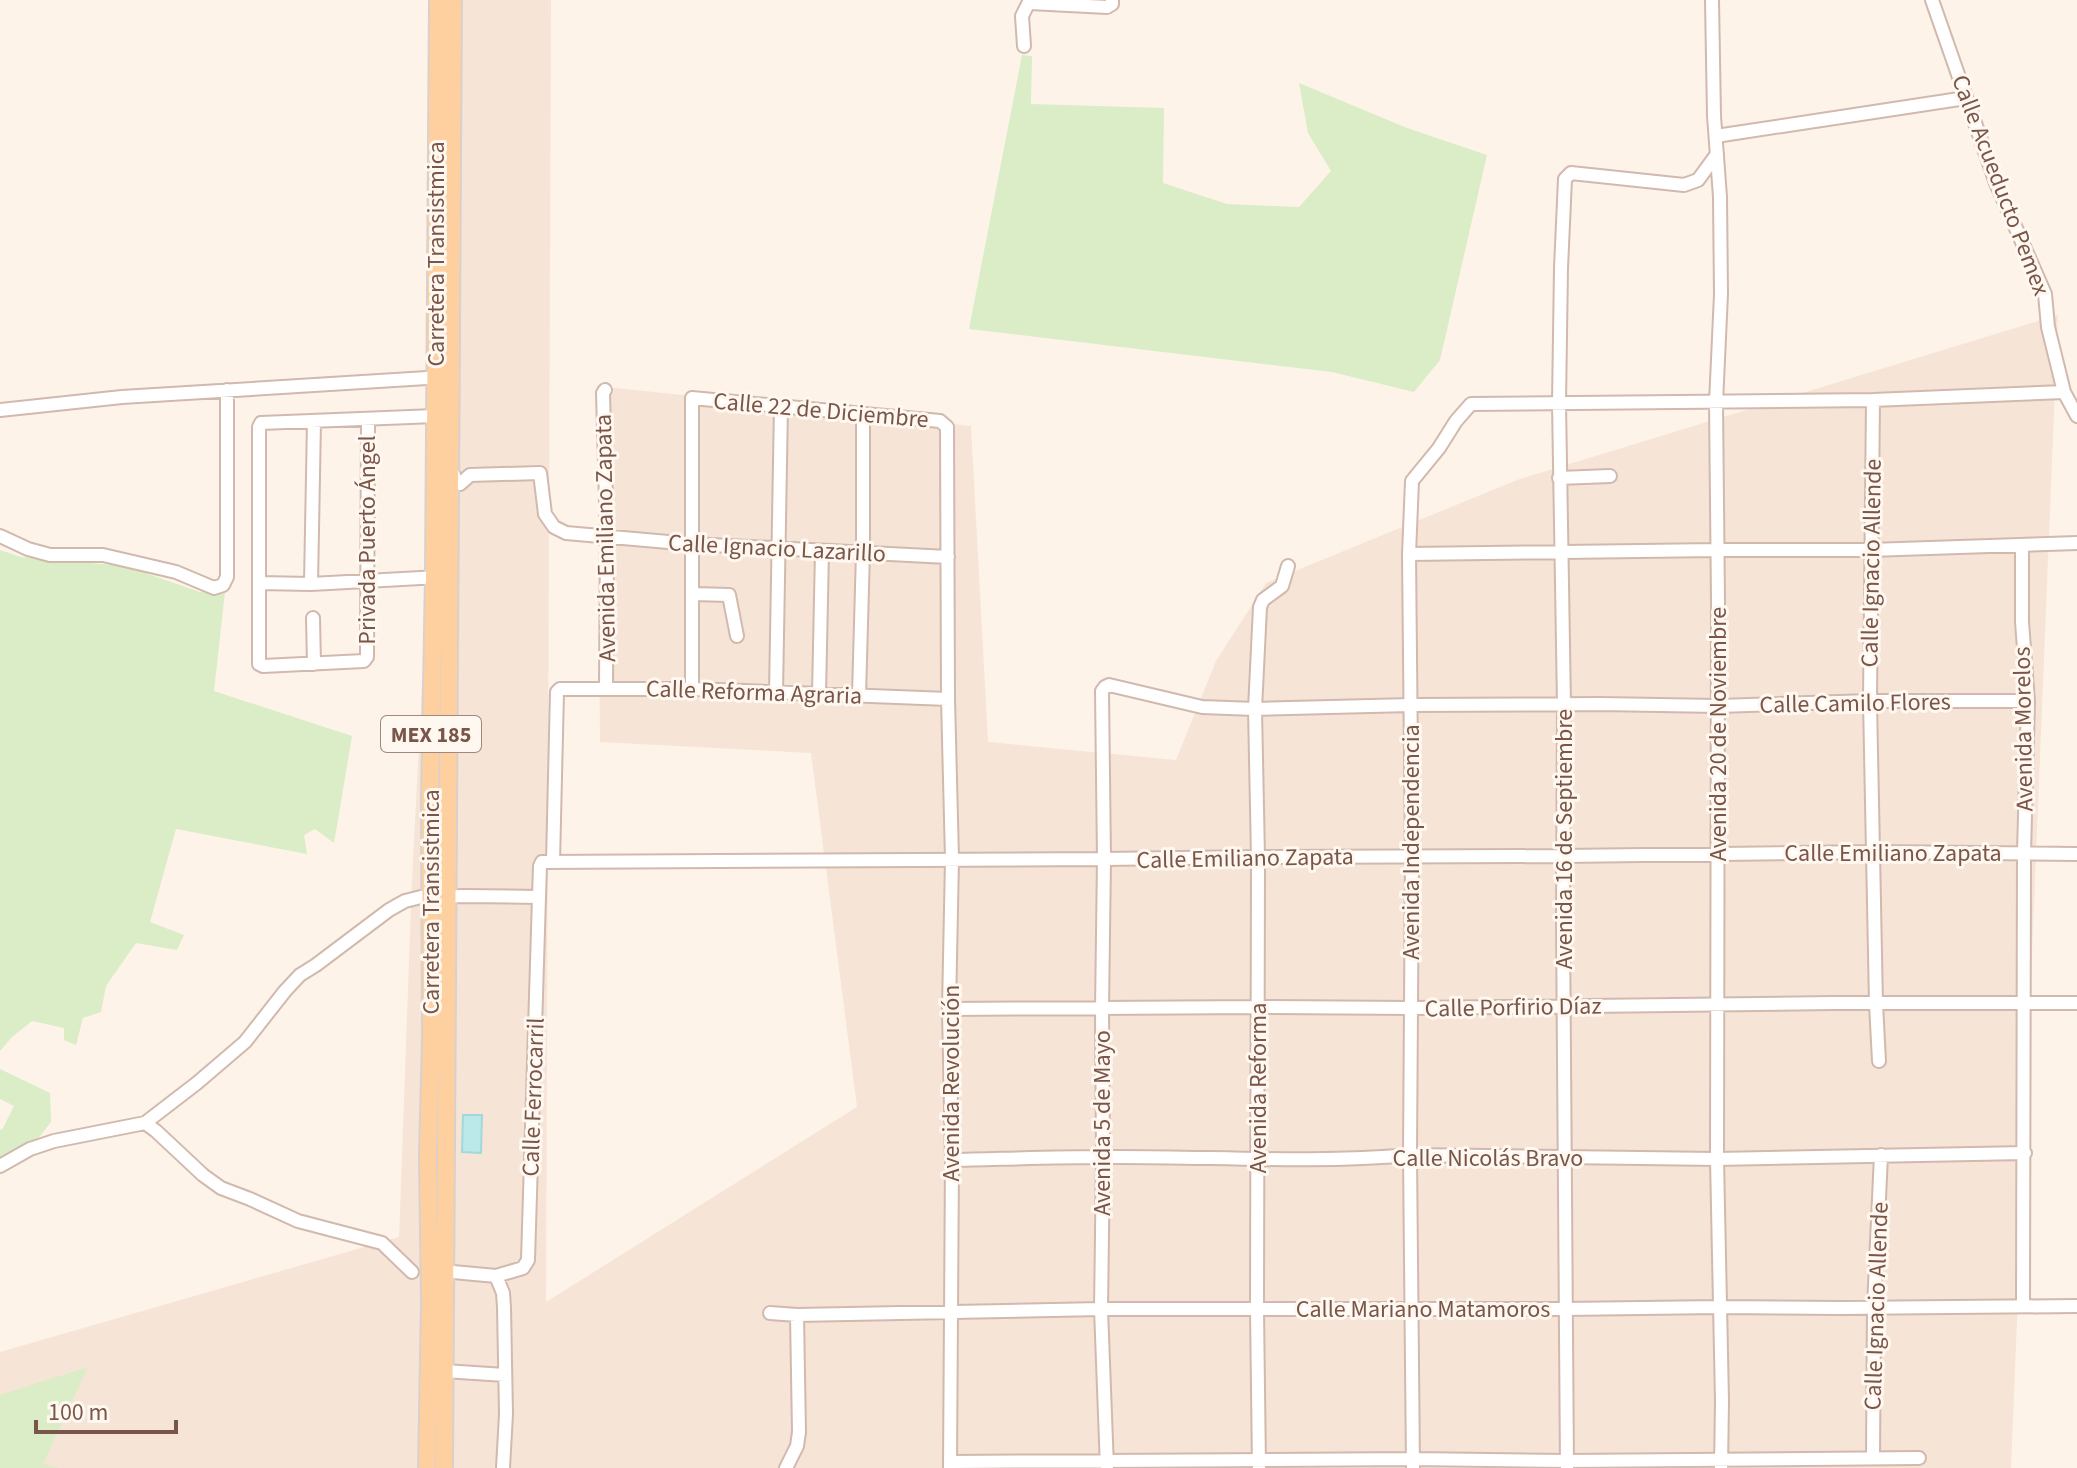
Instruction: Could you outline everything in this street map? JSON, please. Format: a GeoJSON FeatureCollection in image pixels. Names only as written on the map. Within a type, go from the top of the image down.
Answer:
{"type":"FeatureCollection","features":[{"type":"Feature","properties":{"kind":"main road","name":"Carretera Transistmica"},"geometry":{"type":"LineString","coordinates":[[427,1468],[430,799],[451,469],[444,449],[445,404],[438,378],[438,0]]}},
{"type":"Feature","properties":{"kind":"main road","name":"Carretera Transistmica"},"geometry":{"type":"LineString","coordinates":[[444,1468],[448,896],[442,577],[431,416],[438,378],[453,0]]}},
{"type":"Feature","properties":{"kind":"main road"},"geometry":{"type":"LineString","coordinates":[[430,799],[434,807],[438,881],[448,896]]}},
{"type":"Feature","properties":{"kind":"main road"},"geometry":{"type":"LineString","coordinates":[[430,897],[441,910],[441,966],[447,981]]}},
{"type":"Feature","properties":{"kind":"street"},"geometry":{"type":"LineString","coordinates":[[1024,46],[1022,16],[1030,1],[1107,7],[1112,0]]}},
{"type":"Feature","properties":{"kind":"street","name":"Avenida 20 de Noviembre"},"geometry":{"type":"LineString","coordinates":[[1712,0],[1721,294],[1716,403],[1717,1159],[1721,1464]]}},
{"type":"Feature","properties":{"kind":"street","name":"Calle Acueducto Pemex"},"geometry":{"type":"LineString","coordinates":[[1932,0],[1996,183],[2045,294],[2049,332],[2064,392],[2077,416]]}},
{"type":"Feature","properties":{"kind":"street"},"geometry":{"type":"LineString","coordinates":[[1716,136],[1966,98]]}},
{"type":"Feature","properties":{"kind":"street","name":"Avenida 16 de Septiembre"},"geometry":{"type":"LineString","coordinates":[[1567,1464],[1564,705],[1559,478],[1565,179],[1571,173],[1684,185],[1698,180],[1717,154]]}},
{"type":"Feature","properties":{"kind":"street"},"geometry":{"type":"LineString","coordinates":[[0,410],[122,397],[438,378]]}},
{"type":"Feature","properties":{"kind":"street"},"geometry":{"type":"LineString","coordinates":[[0,536],[50,555],[103,555],[176,572],[214,588],[223,585],[227,577],[227,390]]}},
{"type":"Feature","properties":{"kind":"street","name":"Avenida Emiliano Zapata"},"geometry":{"type":"LineString","coordinates":[[605,390],[606,687]]}},
{"type":"Feature","properties":{"kind":"street"},"geometry":{"type":"LineString","coordinates":[[1559,403],[1873,400],[2064,392]]}},
{"type":"Feature","properties":{"kind":"street","name":"Calle 22 de Diciembre"},"geometry":{"type":"LineString","coordinates":[[691,544],[692,398],[940,421],[947,427]]}},
{"type":"Feature","properties":{"kind":"street","name":"Calle Ignacio Allende"},"geometry":{"type":"LineString","coordinates":[[1873,400],[1870,701],[1879,1061]]}},
{"type":"Feature","properties":{"kind":"street","name":"Avenida Independencia"},"geometry":{"type":"LineString","coordinates":[[1413,1464],[1409,554],[1412,481],[1471,404],[1559,403]]}},
{"type":"Feature","properties":{"kind":"street"},"geometry":{"type":"LineString","coordinates":[[776,693],[781,406]]}},
{"type":"Feature","properties":{"kind":"street"},"geometry":{"type":"LineString","coordinates":[[859,695],[863,414]]}},
{"type":"Feature","properties":{"kind":"street"},"geometry":{"type":"LineString","coordinates":[[313,618],[314,664],[259,664],[261,423],[431,416]]}},
{"type":"Feature","properties":{"kind":"street","name":"Privada Puerto Ángel"},"geometry":{"type":"LineString","coordinates":[[314,664],[364,661],[367,657],[368,419]]}},
{"type":"Feature","properties":{"kind":"street"},"geometry":{"type":"LineString","coordinates":[[311,584],[314,421]]}},
{"type":"Feature","properties":{"kind":"street","name":"Avenida Revolución"},"geometry":{"type":"LineString","coordinates":[[947,427],[952,859],[949,1009],[952,1160],[950,1465]]}},
{"type":"Feature","properties":{"kind":"street","name":"Calle Ignacio Lazarillo"},"geometry":{"type":"LineString","coordinates":[[451,469],[460,484],[470,475],[540,473],[545,514],[554,527],[566,533],[691,544],[948,557]]}},
{"type":"Feature","properties":{"kind":"street"},"geometry":{"type":"LineString","coordinates":[[1559,478],[1610,476]]}},
{"type":"Feature","properties":{"kind":"street"},"geometry":{"type":"LineString","coordinates":[[1409,554],[1870,550],[2077,543]]}},
{"type":"Feature","properties":{"kind":"street"},"geometry":{"type":"LineString","coordinates":[[691,544],[692,689]]}},
{"type":"Feature","properties":{"kind":"street","name":"Avenida Morelos"},"geometry":{"type":"LineString","coordinates":[[2022,545],[2022,622],[2028,701],[2024,853],[2023,1306]]}},
{"type":"Feature","properties":{"kind":"street"},"geometry":{"type":"LineString","coordinates":[[819,694],[822,551]]}},
{"type":"Feature","properties":{"kind":"street","name":"Avenida Reforma"},"geometry":{"type":"LineString","coordinates":[[1259,1465],[1255,709],[1260,607],[1263,600],[1282,586],[1288,566]]}},
{"type":"Feature","properties":{"kind":"street"},"geometry":{"type":"LineString","coordinates":[[259,583],[311,584],[442,577]]}},
{"type":"Feature","properties":{"kind":"street"},"geometry":{"type":"LineString","coordinates":[[693,594],[729,595],[737,636]]}},
{"type":"Feature","properties":{"kind":"street","name":"Calle Camilo Flores"},"geometry":{"type":"LineString","coordinates":[[1103,777],[1102,691],[1109,685],[1202,707],[1255,709],[2028,701]]}},
{"type":"Feature","properties":{"kind":"street","name":"Calle Reforma Agraria"},"geometry":{"type":"LineString","coordinates":[[553,862],[557,692],[560,689],[692,689],[948,699]]}},
{"type":"Feature","properties":{"kind":"street","name":"Avenida 5 de Mayo"},"geometry":{"type":"LineString","coordinates":[[1103,777],[1101,1309],[1107,1465]]}},
{"type":"Feature","properties":{"kind":"street","name":"Calle Emiliano Zapata"},"geometry":{"type":"LineString","coordinates":[[553,862],[1872,852],[2077,854]]}},
{"type":"Feature","properties":{"kind":"street"},"geometry":{"type":"LineString","coordinates":[[0,1166],[30,1149],[54,1141],[145,1123],[245,1042],[300,975],[405,901],[448,896],[539,897],[540,863],[553,862]]}},
{"type":"Feature","properties":{"kind":"street","name":"Calle Ferrocarril"},"geometry":{"type":"LineString","coordinates":[[496,1276],[523,1268],[528,1260],[539,897]]}},
{"type":"Feature","properties":{"kind":"street","name":"Calle Porfirio Díaz"},"geometry":{"type":"LineString","coordinates":[[949,1009],[2077,1003]]}},
{"type":"Feature","properties":{"kind":"street"},"geometry":{"type":"LineString","coordinates":[[145,1123],[221,1188],[298,1221],[382,1243],[412,1272]]}},
{"type":"Feature","properties":{"kind":"street","name":"Calle Nicolás Bravo"},"geometry":{"type":"LineString","coordinates":[[952,1160],[1103,1157],[1257,1160],[1410,1155],[1717,1159],[2025,1153]]}},
{"type":"Feature","properties":{"kind":"street","name":"Calle Ignacio Allende"},"geometry":{"type":"LineString","coordinates":[[1873,1458],[1874,1307],[1881,1155]]}},
{"type":"Feature","properties":{"kind":"street"},"geometry":{"type":"LineString","coordinates":[[453,1272],[496,1276],[503,1293],[506,1414],[503,1468]]}},
{"type":"Feature","properties":{"kind":"street","name":"Calle Mariano Matamoros"},"geometry":{"type":"LineString","coordinates":[[770,1313],[2077,1306]]}},
{"type":"Feature","properties":{"kind":"street"},"geometry":{"type":"LineString","coordinates":[[786,1468],[797,1446],[799,1432],[797,1315]]}},
{"type":"Feature","properties":{"kind":"street"},"geometry":{"type":"LineString","coordinates":[[444,1371],[505,1375]]}},
{"type":"Feature","properties":{"kind":"street"},"geometry":{"type":"LineString","coordinates":[[950,1465],[1721,1464],[1919,1458]]}},
{"type":"Feature","properties":{"kind":"shaded area"},"geometry":{"type":"Polygon","coordinates":[[[442,0],[551,0],[546,1302],[857,1107],[811,753],[600,742],[597,386],[971,426],[988,742],[1176,760],[1216,661],[1266,583],[1517,480],[2058,315],[2011,1468],[0,1468],[0,1352],[399,1237],[412,880],[439,359],[442,0]]]}},
{"type":"Feature","properties":{"kind":"green space"},"geometry":{"type":"Polygon","coordinates":[[[1022,55],[1032,56],[1031,104],[1164,108],[1163,183],[1227,204],[1299,207],[1331,171],[1308,133],[1299,83],[1407,128],[1487,155],[1440,360],[1414,392],[1332,372],[969,329],[1022,55]]]}},
{"type":"Feature","properties":{"kind":"green space"},"geometry":{"type":"Polygon","coordinates":[[[0,550],[21,557],[125,566],[200,592],[226,583],[214,691],[352,736],[334,843],[315,829],[304,835],[307,854],[176,829],[150,922],[184,935],[177,950],[136,943],[106,986],[101,1012],[83,1018],[76,1045],[64,1040],[64,1028],[32,1021],[0,1051],[0,550]]]}},
{"type":"Feature","properties":{"kind":"green space"},"geometry":{"type":"Polygon","coordinates":[[[0,1069],[50,1093],[51,1122],[37,1140],[0,1158],[0,1130],[14,1106],[0,1099],[0,1069]]]}},
{"type":"Feature","properties":{"kind":"green space"},"geometry":{"type":"Polygon","coordinates":[[[88,1367],[43,1464],[59,1468],[0,1468],[0,1395],[88,1367]]]}},
{"type":"Feature","properties":{"kind":"water"},"geometry":{"type":"Polygon","coordinates":[[[463,1115],[482,1115],[481,1153],[462,1152],[463,1115]]]}}]}
